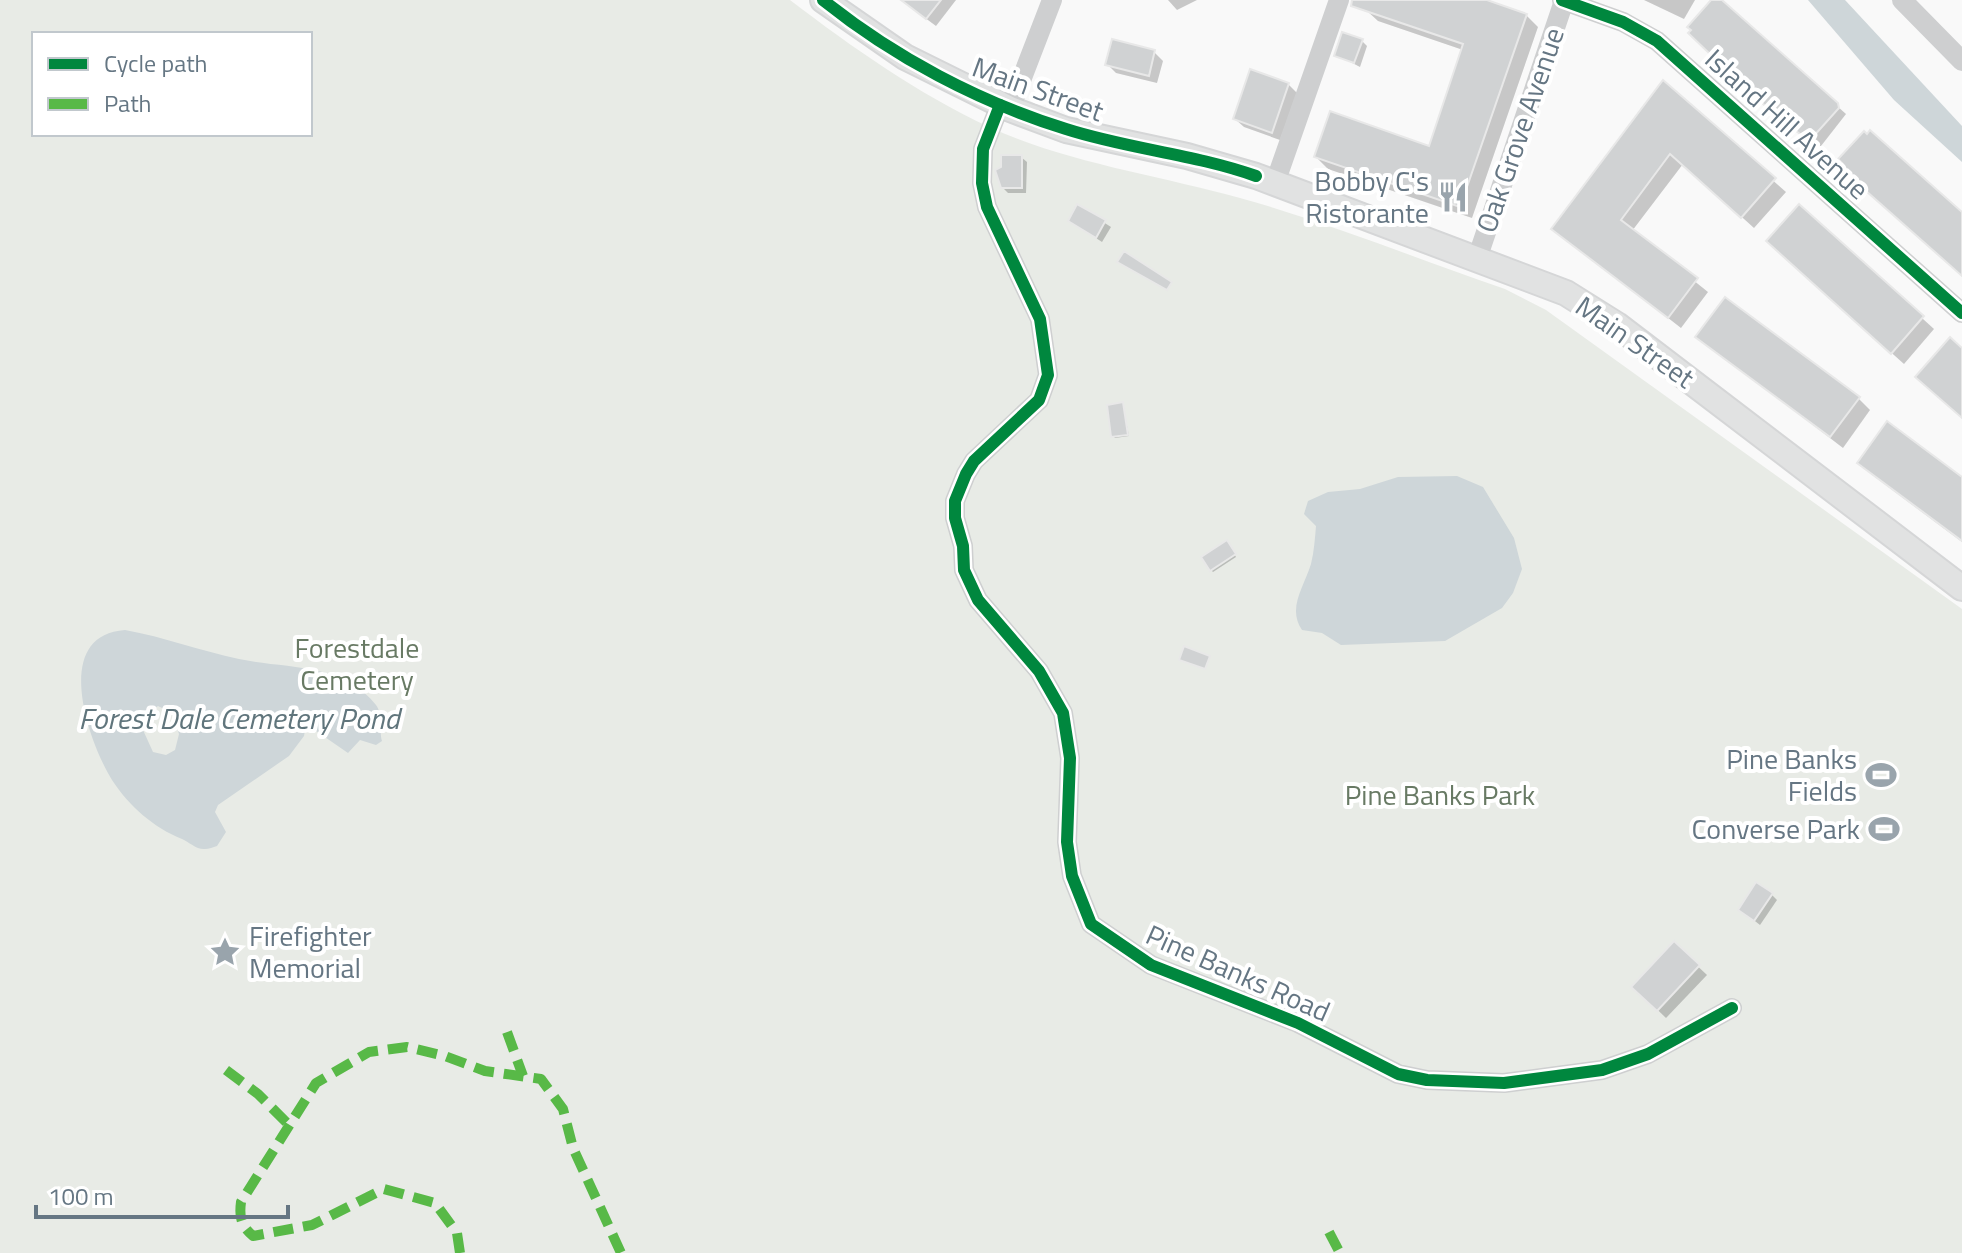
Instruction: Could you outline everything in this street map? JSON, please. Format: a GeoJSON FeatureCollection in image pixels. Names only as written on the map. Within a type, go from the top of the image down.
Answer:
{"type":"FeatureCollection","features":[{"type":"Feature","properties":{"kind":"main road","name":"Main Street"},"geometry":{"type":"LineString","coordinates":[[834,3],[905,57],[1005,107],[1066,130],[1194,157],[1275,183],[1566,293],[1605,317],[1962,588]]}},
{"type":"Feature","properties":{"kind":"street"},"geometry":{"type":"LineString","coordinates":[[1005,107],[1052,0]]}},
{"type":"Feature","properties":{"kind":"street"},"geometry":{"type":"LineString","coordinates":[[1275,183],[1339,0]]}},
{"type":"Feature","properties":{"kind":"street","name":"Oak Grove Avenue"},"geometry":{"type":"LineString","coordinates":[[1477,259],[1563,0]]}},
{"type":"Feature","properties":{"kind":"street","name":"Island Hill Avenue"},"geometry":{"type":"LineString","coordinates":[[1563,0],[1623,22],[1657,41],[1962,313]]}},
{"type":"Feature","properties":{"kind":"street"},"geometry":{"type":"LineString","coordinates":[[1902,0],[1962,61]]}},
{"type":"Feature","properties":{"kind":"street","name":"Pine Banks Road"},"geometry":{"type":"LineString","coordinates":[[1005,107],[983,149],[982,183],[987,207],[1040,319],[1048,375],[1039,400],[974,461],[955,501],[955,518],[963,546],[964,570],[978,600],[1039,671],[1063,713],[1070,758],[1067,842],[1072,876],[1082,908],[1091,924],[1151,965],[1298,1023],[1398,1074],[1441,1081],[1504,1083],[1602,1070],[1648,1054],[1732,1008]]}},
{"type":"Feature","properties":{"kind":"green space"},"geometry":{"type":"Polygon","coordinates":[[[0,0],[790,0],[911,85],[989,127],[1081,159],[1240,198],[1307,219],[1505,289],[1546,310],[1962,609],[1962,1253],[0,1253],[0,0]]]}},
{"type":"Feature","properties":{"kind":"water"},"geometry":{"type":"Polygon","coordinates":[[[1808,0],[1845,0],[1962,126],[1962,162],[1894,100],[1808,0]]]}},
{"type":"Feature","properties":{"kind":"water"},"geometry":{"type":"Polygon","coordinates":[[[1457,476],[1483,487],[1514,538],[1522,569],[1513,593],[1502,608],[1445,641],[1341,645],[1322,633],[1302,630],[1296,606],[1311,564],[1316,526],[1304,514],[1308,501],[1328,492],[1360,489],[1398,477],[1457,476]]]}},
{"type":"Feature","properties":{"kind":"water","name":"Forest Dale Cemetery Pond"},"geometry":{"type":"Polygon","coordinates":[[[125,630],[239,659],[331,674],[363,691],[376,705],[382,741],[376,745],[360,740],[348,753],[306,724],[304,736],[289,756],[218,805],[215,812],[226,832],[217,846],[199,848],[162,829],[143,815],[119,790],[103,763],[86,718],[82,693],[82,670],[88,650],[102,636],[125,630]],[[158,706],[146,714],[143,730],[153,752],[166,755],[175,750],[179,734],[172,713],[158,706]]]}},
{"type":"Feature","properties":{"kind":"building"},"geometry":{"type":"Polygon","coordinates":[[[901,0],[941,0],[926,19],[901,0]]]}},
{"type":"Feature","properties":{"kind":"building"},"geometry":{"type":"Polygon","coordinates":[[[1352,0],[1487,0],[1527,14],[1460,207],[1314,157],[1330,111],[1429,146],[1463,44],[1351,6],[1352,0]]]}},
{"type":"Feature","properties":{"kind":"building"},"geometry":{"type":"Polygon","coordinates":[[[1711,0],[1722,0],[1838,103],[1839,108],[1812,138],[1806,139],[1758,100],[1688,33],[1691,30],[1687,27],[1711,0]]]}},
{"type":"Feature","properties":{"kind":"building"},"geometry":{"type":"Polygon","coordinates":[[[1342,32],[1363,39],[1354,63],[1334,56],[1342,32]]]}},
{"type":"Feature","properties":{"kind":"building"},"geometry":{"type":"Polygon","coordinates":[[[1112,39],[1155,50],[1149,76],[1105,65],[1112,39]]]}},
{"type":"Feature","properties":{"kind":"building"},"geometry":{"type":"Polygon","coordinates":[[[1250,69],[1289,83],[1272,133],[1233,119],[1250,69]]]}},
{"type":"Feature","properties":{"kind":"building"},"geometry":{"type":"Polygon","coordinates":[[[1663,80],[1776,178],[1741,218],[1670,154],[1621,220],[1698,278],[1668,318],[1551,229],[1663,80]]]}},
{"type":"Feature","properties":{"kind":"building"},"geometry":{"type":"Polygon","coordinates":[[[1870,130],[1962,212],[1962,276],[1839,167],[1842,163],[1838,159],[1864,131],[1867,134],[1870,130]]]}},
{"type":"Feature","properties":{"kind":"building"},"geometry":{"type":"Polygon","coordinates":[[[1001,155],[1022,155],[1022,188],[1001,188],[995,170],[1001,167],[1001,155]]]}},
{"type":"Feature","properties":{"kind":"building"},"geometry":{"type":"Polygon","coordinates":[[[1077,204],[1106,220],[1096,238],[1068,221],[1077,204]]]}},
{"type":"Feature","properties":{"kind":"building"},"geometry":{"type":"Polygon","coordinates":[[[1799,204],[1924,316],[1891,354],[1766,241],[1799,204]]]}},
{"type":"Feature","properties":{"kind":"building"},"geometry":{"type":"Polygon","coordinates":[[[1124,251],[1172,282],[1167,290],[1117,262],[1124,251]]]}},
{"type":"Feature","properties":{"kind":"building"},"geometry":{"type":"Polygon","coordinates":[[[1725,297],[1860,397],[1830,437],[1695,337],[1725,297]]]}},
{"type":"Feature","properties":{"kind":"building"},"geometry":{"type":"Polygon","coordinates":[[[1950,337],[1962,348],[1962,418],[1915,377],[1950,337]]]}},
{"type":"Feature","properties":{"kind":"building"},"geometry":{"type":"Polygon","coordinates":[[[1123,402],[1128,435],[1111,437],[1107,405],[1123,402]]]}},
{"type":"Feature","properties":{"kind":"building"},"geometry":{"type":"Polygon","coordinates":[[[1887,421],[1962,477],[1962,541],[1857,463],[1887,421]]]}},
{"type":"Feature","properties":{"kind":"building"},"geometry":{"type":"Polygon","coordinates":[[[1227,540],[1236,554],[1210,571],[1201,557],[1227,540]]]}},
{"type":"Feature","properties":{"kind":"building"},"geometry":{"type":"Polygon","coordinates":[[[1184,646],[1210,656],[1205,669],[1179,660],[1184,646]]]}},
{"type":"Feature","properties":{"kind":"building"},"geometry":{"type":"Polygon","coordinates":[[[1756,882],[1773,893],[1754,921],[1738,910],[1756,882]]]}},
{"type":"Feature","properties":{"kind":"building"},"geometry":{"type":"Polygon","coordinates":[[[1674,941],[1700,965],[1657,1011],[1631,987],[1674,941]]]}},
{"type":"Feature","properties":{"kind":"marked path"},"geometry":{"type":"LineString","coordinates":[[507,1032],[523,1076]]}},
{"type":"Feature","properties":{"kind":"marked path"},"geometry":{"type":"LineString","coordinates":[[460,1253],[457,1233],[435,1203],[384,1189],[312,1225],[253,1236],[242,1221],[241,1202],[316,1083],[369,1052],[407,1047],[445,1056],[485,1071],[541,1079],[563,1109],[573,1148],[621,1253]]}},
{"type":"Feature","properties":{"kind":"marked path"},"geometry":{"type":"LineString","coordinates":[[226,1070],[258,1094],[289,1125]]}},
{"type":"Feature","properties":{"kind":"marked path"},"geometry":{"type":"LineString","coordinates":[[1329,1232],[1340,1253]]}},
{"type":"Feature","properties":{"kind":"cycle path"},"geometry":{"type":"LineString","coordinates":[[823,0],[908,59],[1001,105],[1089,136],[1209,162],[1256,176]]}},
{"type":"Feature","properties":{"kind":"cycle path"},"geometry":{"type":"LineString","coordinates":[[1562,0],[1623,22],[1657,41],[1962,313]]}},
{"type":"Feature","properties":{"kind":"cycle path"},"geometry":{"type":"LineString","coordinates":[[1000,105],[983,149],[982,183],[987,207],[1040,319],[1048,375],[1039,400],[974,461],[955,501],[955,518],[963,546],[964,570],[978,600],[1039,671],[1063,713],[1070,758],[1067,842],[1072,876],[1091,924],[1151,965],[1298,1023],[1398,1074],[1427,1080],[1504,1083],[1602,1070],[1648,1054],[1732,1008]]}},
{"type":"Feature","properties":{"kind":"place","name":"Bobby C's Ristorante"},"geometry":{"type":"Point","coordinates":[1453,197]}},
{"type":"Feature","properties":{"kind":"place","name":"Pine Banks Fields"},"geometry":{"type":"Point","coordinates":[1881,775]}},
{"type":"Feature","properties":{"kind":"place","name":"Converse Park"},"geometry":{"type":"Point","coordinates":[1884,829]}},
{"type":"Feature","properties":{"kind":"place","name":"Firefighter Memorial"},"geometry":{"type":"Point","coordinates":[225,952]}},
{"type":"Feature","properties":{"kind":"park label","name":"Forestdale Cemetery"},"geometry":{"type":"Point","coordinates":[357,664]}},
{"type":"Feature","properties":{"kind":"park label","name":"Pine Banks Park"},"geometry":{"type":"Point","coordinates":[1440,795]}}]}
